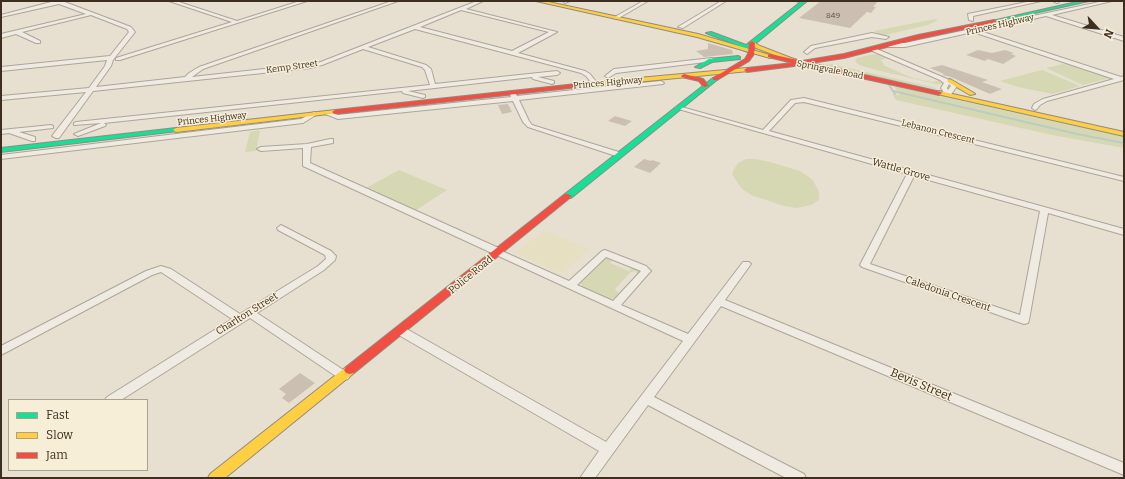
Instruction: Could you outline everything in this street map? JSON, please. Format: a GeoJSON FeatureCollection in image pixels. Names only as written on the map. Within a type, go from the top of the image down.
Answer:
{"type":"FeatureCollection","features":[{"type":"Feature","properties":{"kind":"main road","name":"Springvale Road"},"geometry":{"type":"LineString","coordinates":[[538,1],[724,36],[749,48],[795,59],[824,60],[870,71],[947,86],[1124,134]]}},
{"type":"Feature","properties":{"kind":"main road","name":"Springvale Road"},"geometry":{"type":"LineString","coordinates":[[564,1],[846,73],[947,86]]}},
{"type":"Feature","properties":{"kind":"main road"},"geometry":{"type":"LineString","coordinates":[[749,48],[802,1]]}},
{"type":"Feature","properties":{"kind":"main road","name":"Princes Highway"},"geometry":{"type":"LineString","coordinates":[[824,60],[872,50],[888,42],[955,23],[970,26],[1023,6],[1058,1]]}},
{"type":"Feature","properties":{"kind":"main road","name":"Princes Highway"},"geometry":{"type":"LineString","coordinates":[[1,150],[48,148],[231,127],[314,114],[514,96],[593,81],[608,76],[795,59],[970,26],[1087,1]]}},
{"type":"Feature","properties":{"kind":"main road"},"geometry":{"type":"LineString","coordinates":[[709,33],[749,48]]}},
{"type":"Feature","properties":{"kind":"main road"},"geometry":{"type":"LineString","coordinates":[[724,36],[761,36]]}},
{"type":"Feature","properties":{"kind":"main road"},"geometry":{"type":"LineString","coordinates":[[698,67],[712,60],[732,64],[750,57],[749,48]]}},
{"type":"Feature","properties":{"kind":"main road"},"geometry":{"type":"LineString","coordinates":[[856,54],[852,60],[856,64],[870,71]]}},
{"type":"Feature","properties":{"kind":"main road","name":"Princes Highway"},"geometry":{"type":"LineString","coordinates":[[1,143],[422,96],[554,79],[593,81],[684,76],[732,64],[768,68],[795,59]]}},
{"type":"Feature","properties":{"kind":"main road","name":"Police Road"},"geometry":{"type":"LineString","coordinates":[[216,478],[732,64]]}},
{"type":"Feature","properties":{"kind":"main road"},"geometry":{"type":"LineString","coordinates":[[768,68],[801,68],[846,73]]}},
{"type":"Feature","properties":{"kind":"main road"},"geometry":{"type":"LineString","coordinates":[[684,76],[701,80],[706,86]]}},
{"type":"Feature","properties":{"kind":"main road"},"geometry":{"type":"LineString","coordinates":[[947,86],[972,94],[1124,127]]}},
{"type":"Feature","properties":{"kind":"main road"},"geometry":{"type":"LineString","coordinates":[[48,148],[56,136]]}},
{"type":"Feature","properties":{"kind":"street"},"geometry":{"type":"LineString","coordinates":[[171,1],[236,22]]}},
{"type":"Feature","properties":{"kind":"street"},"geometry":{"type":"LineString","coordinates":[[1,69],[114,59],[305,1]]}},
{"type":"Feature","properties":{"kind":"street"},"geometry":{"type":"LineString","coordinates":[[187,79],[191,74],[201,68],[396,1]]}},
{"type":"Feature","properties":{"kind":"street","name":"Kemp Street"},"geometry":{"type":"LineString","coordinates":[[1,98],[310,66],[481,1]]}},
{"type":"Feature","properties":{"kind":"street"},"geometry":{"type":"LineString","coordinates":[[618,16],[646,1]]}},
{"type":"Feature","properties":{"kind":"street"},"geometry":{"type":"LineString","coordinates":[[681,27],[724,1]]}},
{"type":"Feature","properties":{"kind":"street","name":"Princes Highway"},"geometry":{"type":"LineString","coordinates":[[1023,6],[1039,1]]}},
{"type":"Feature","properties":{"kind":"street","name":"Princes Highway"},"geometry":{"type":"LineString","coordinates":[[970,26],[1045,15],[1110,1]]}},
{"type":"Feature","properties":{"kind":"street"},"geometry":{"type":"LineString","coordinates":[[1,16],[58,2],[130,28],[132,31],[114,59],[56,136]]}},
{"type":"Feature","properties":{"kind":"street"},"geometry":{"type":"LineString","coordinates":[[461,9],[554,32],[513,53]]}},
{"type":"Feature","properties":{"kind":"street"},"geometry":{"type":"LineString","coordinates":[[1,36],[90,14]]}},
{"type":"Feature","properties":{"kind":"street"},"geometry":{"type":"LineString","coordinates":[[1045,15],[1124,39]]}},
{"type":"Feature","properties":{"kind":"street"},"geometry":{"type":"LineString","coordinates":[[970,26],[1123,78]]}},
{"type":"Feature","properties":{"kind":"street"},"geometry":{"type":"LineString","coordinates":[[415,27],[584,73],[593,81]]}},
{"type":"Feature","properties":{"kind":"street"},"geometry":{"type":"LineString","coordinates":[[17,32],[38,42]]}},
{"type":"Feature","properties":{"kind":"street"},"geometry":{"type":"LineString","coordinates":[[1114,36],[1124,33]]}},
{"type":"Feature","properties":{"kind":"street"},"geometry":{"type":"LineString","coordinates":[[363,47],[424,66],[428,69],[433,86]]}},
{"type":"Feature","properties":{"kind":"street"},"geometry":{"type":"LineString","coordinates":[[872,50],[947,86]]}},
{"type":"Feature","properties":{"kind":"street","name":"Princes Highway"},"geometry":{"type":"LineString","coordinates":[[608,76],[612,71],[616,70],[712,60]]}},
{"type":"Feature","properties":{"kind":"street"},"geometry":{"type":"LineString","coordinates":[[554,79],[564,75],[567,70],[564,67]]}},
{"type":"Feature","properties":{"kind":"street","name":"Princes Highway"},"geometry":{"type":"LineString","coordinates":[[524,77],[554,79]]}},
{"type":"Feature","properties":{"kind":"street","name":"Princes Highway"},"geometry":{"type":"LineString","coordinates":[[116,120],[524,77],[554,79]]}},
{"type":"Feature","properties":{"kind":"street"},"geometry":{"type":"LineString","coordinates":[[1035,108],[1037,104],[1045,100],[1123,78]]}},
{"type":"Feature","properties":{"kind":"street","name":"Princes Highway"},"geometry":{"type":"LineString","coordinates":[[514,96],[661,83]]}},
{"type":"Feature","properties":{"kind":"street","name":"Princes Highway"},"geometry":{"type":"LineString","coordinates":[[398,90],[422,96]]}},
{"type":"Feature","properties":{"kind":"street"},"geometry":{"type":"LineString","coordinates":[[514,96],[526,122],[530,126],[619,155]]}},
{"type":"Feature","properties":{"kind":"street","name":"Lebanon Crescent"},"geometry":{"type":"LineString","coordinates":[[765,132],[794,101],[804,100],[1124,178]]}},
{"type":"Feature","properties":{"kind":"street","name":"Wattle Grove"},"geometry":{"type":"LineString","coordinates":[[678,108],[1124,232]]}},
{"type":"Feature","properties":{"kind":"street"},"geometry":{"type":"LineString","coordinates":[[76,124],[116,120]]}},
{"type":"Feature","properties":{"kind":"street"},"geometry":{"type":"LineString","coordinates":[[78,134],[116,120]]}},
{"type":"Feature","properties":{"kind":"street"},"geometry":{"type":"LineString","coordinates":[[1,132],[51,127]]}},
{"type":"Feature","properties":{"kind":"street"},"geometry":{"type":"LineString","coordinates":[[9,131],[32,139]]}},
{"type":"Feature","properties":{"kind":"street"},"geometry":{"type":"LineString","coordinates":[[261,149],[306,146],[330,141]]}},
{"type":"Feature","properties":{"kind":"street"},"geometry":{"type":"LineString","coordinates":[[306,146],[306,164],[690,340]]}},
{"type":"Feature","properties":{"kind":"street","name":"Princes Highway"},"geometry":{"type":"LineString","coordinates":[[1,157],[48,148]]}},
{"type":"Feature","properties":{"kind":"street","name":"Caledonia Crescent"},"geometry":{"type":"LineString","coordinates":[[912,173],[865,265],[1024,320],[1044,210]]}},
{"type":"Feature","properties":{"kind":"street","name":"Charlton Street"},"geometry":{"type":"LineString","coordinates":[[114,399],[321,268],[330,259],[331,256],[328,253],[281,228]]}},
{"type":"Feature","properties":{"kind":"street"},"geometry":{"type":"LineString","coordinates":[[570,286],[605,253],[643,268],[646,271],[614,306]]}},
{"type":"Feature","properties":{"kind":"street"},"geometry":{"type":"LineString","coordinates":[[587,478],[746,264]]}},
{"type":"Feature","properties":{"kind":"street"},"geometry":{"type":"LineString","coordinates":[[1,352],[149,273],[161,270],[168,271],[240,319]]}},
{"type":"Feature","properties":{"kind":"street","name":"Bevis Street"},"geometry":{"type":"LineString","coordinates":[[719,301],[1124,469]]}},
{"type":"Feature","properties":{"kind":"street"},"geometry":{"type":"LineString","coordinates":[[250,313],[344,376]]}},
{"type":"Feature","properties":{"kind":"street"},"geometry":{"type":"LineString","coordinates":[[401,330],[608,450]]}},
{"type":"Feature","properties":{"kind":"street"},"geometry":{"type":"LineString","coordinates":[[646,399],[799,478]]}},
{"type":"Feature","properties":{"kind":"shaded area"},"geometry":{"type":"Polygon","coordinates":[[[544,230],[589,249],[564,272],[558,272],[518,254],[517,251],[544,230]]]}},
{"type":"Feature","properties":{"kind":"green space"},"geometry":{"type":"Polygon","coordinates":[[[935,19],[938,20],[928,25],[885,35],[879,35],[874,31],[935,19]]]}},
{"type":"Feature","properties":{"kind":"green space"},"geometry":{"type":"Polygon","coordinates":[[[879,54],[884,56],[887,58],[881,60],[885,66],[913,78],[932,82],[938,81],[936,80],[939,79],[944,83],[936,84],[876,70],[859,65],[855,61],[857,58],[879,54]]]}},
{"type":"Feature","properties":{"kind":"green space"},"geometry":{"type":"Polygon","coordinates":[[[1067,63],[1108,76],[1110,78],[1083,85],[1046,68],[1067,63]]]}},
{"type":"Feature","properties":{"kind":"green space"},"geometry":{"type":"Polygon","coordinates":[[[831,64],[932,87],[940,90],[823,66],[831,64]]]}},
{"type":"Feature","properties":{"kind":"green space"},"geometry":{"type":"Polygon","coordinates":[[[1042,70],[1080,86],[1053,94],[1018,87],[1000,81],[1042,70]]]}},
{"type":"Feature","properties":{"kind":"green space"},"geometry":{"type":"Polygon","coordinates":[[[894,86],[1124,137],[1124,148],[1052,135],[896,100],[892,94],[900,95],[894,86]]]}},
{"type":"Feature","properties":{"kind":"green space"},"geometry":{"type":"Polygon","coordinates":[[[260,130],[256,151],[245,152],[250,132],[260,130]]]}},
{"type":"Feature","properties":{"kind":"green space"},"geometry":{"type":"Polygon","coordinates":[[[746,159],[756,159],[770,162],[800,171],[813,180],[819,192],[819,200],[811,205],[797,208],[784,206],[751,195],[741,188],[732,174],[738,163],[746,159]]]}},
{"type":"Feature","properties":{"kind":"green space"},"geometry":{"type":"Polygon","coordinates":[[[399,170],[447,190],[415,211],[366,188],[399,170]]]}},
{"type":"Feature","properties":{"kind":"green space"},"geometry":{"type":"Polygon","coordinates":[[[604,259],[614,259],[610,263],[629,271],[633,266],[640,272],[638,275],[635,271],[631,272],[615,289],[620,295],[616,298],[610,299],[584,288],[580,283],[604,259]]]}},
{"type":"Feature","properties":{"kind":"building"},"geometry":{"type":"Polygon","coordinates":[[[821,1],[878,1],[873,7],[876,7],[871,13],[867,12],[850,28],[799,18],[821,1]]]}},
{"type":"Feature","properties":{"kind":"building"},"geometry":{"type":"Polygon","coordinates":[[[708,43],[732,50],[733,54],[704,57],[696,51],[708,49],[708,43]]]}},
{"type":"Feature","properties":{"kind":"building"},"geometry":{"type":"Polygon","coordinates":[[[978,50],[992,53],[1005,50],[1014,53],[1011,54],[1016,56],[1003,64],[988,59],[985,61],[966,55],[978,50]]]}},
{"type":"Feature","properties":{"kind":"building"},"geometry":{"type":"Polygon","coordinates":[[[942,65],[988,80],[982,82],[1002,89],[990,94],[951,77],[942,75],[944,74],[930,68],[942,65]]]}},
{"type":"Feature","properties":{"kind":"building"},"geometry":{"type":"Polygon","coordinates":[[[508,104],[512,112],[502,114],[498,105],[508,104]]]}},
{"type":"Feature","properties":{"kind":"building"},"geometry":{"type":"Polygon","coordinates":[[[615,116],[632,121],[625,126],[608,121],[615,116]]]}},
{"type":"Feature","properties":{"kind":"building"},"geometry":{"type":"Polygon","coordinates":[[[644,159],[661,163],[650,173],[634,167],[644,159]]]}},
{"type":"Feature","properties":{"kind":"building"},"geometry":{"type":"Polygon","coordinates":[[[300,373],[315,383],[289,403],[282,398],[286,394],[279,389],[300,373]]]}},
{"type":"Feature","properties":{"kind":"waterway"},"geometry":{"type":"LineString","coordinates":[[889,85],[893,91]]}},
{"type":"Feature","properties":{"kind":"waterway"},"geometry":{"type":"LineString","coordinates":[[893,91],[1077,134],[1124,143]]}},
{"type":"Feature","properties":{"kind":"traffic: fast"},"geometry":{"type":"LineString","coordinates":[[745,49],[805,1]]}},
{"type":"Feature","properties":{"kind":"traffic: fast"},"geometry":{"type":"LineString","coordinates":[[994,21],[1087,1]]}},
{"type":"Feature","properties":{"kind":"traffic: fast"},"geometry":{"type":"LineString","coordinates":[[709,33],[742,45],[752,52]]}},
{"type":"Feature","properties":{"kind":"traffic: fast"},"geometry":{"type":"LineString","coordinates":[[698,67],[711,60],[738,58]]}},
{"type":"Feature","properties":{"kind":"traffic: fast"},"geometry":{"type":"LineString","coordinates":[[568,196],[715,79]]}},
{"type":"Feature","properties":{"kind":"traffic: fast"},"geometry":{"type":"LineString","coordinates":[[1,150],[176,130]]}},
{"type":"Feature","properties":{"kind":"traffic: slow"},"geometry":{"type":"LineString","coordinates":[[538,1],[698,36],[770,56]]}},
{"type":"Feature","properties":{"kind":"traffic: slow"},"geometry":{"type":"LineString","coordinates":[[752,43],[758,47],[801,63]]}},
{"type":"Feature","properties":{"kind":"traffic: slow"},"geometry":{"type":"LineString","coordinates":[[595,84],[747,70]]}},
{"type":"Feature","properties":{"kind":"traffic: slow"},"geometry":{"type":"LineString","coordinates":[[950,81],[972,94]]}},
{"type":"Feature","properties":{"kind":"traffic: slow"},"geometry":{"type":"LineString","coordinates":[[939,93],[1124,134]]}},
{"type":"Feature","properties":{"kind":"traffic: slow"},"geometry":{"type":"LineString","coordinates":[[176,130],[335,112]]}},
{"type":"Feature","properties":{"kind":"traffic: slow"},"geometry":{"type":"LineString","coordinates":[[215,478],[350,370]]}},
{"type":"Feature","properties":{"kind":"traffic: jam"},"geometry":{"type":"LineString","coordinates":[[747,70],[784,66],[844,56],[918,37],[994,21]]}},
{"type":"Feature","properties":{"kind":"traffic: jam"},"geometry":{"type":"LineString","coordinates":[[715,79],[747,60],[751,54],[752,43]]}},
{"type":"Feature","properties":{"kind":"traffic: jam"},"geometry":{"type":"LineString","coordinates":[[770,56],[939,93]]}},
{"type":"Feature","properties":{"kind":"traffic: jam"},"geometry":{"type":"LineString","coordinates":[[684,76],[701,80],[706,86]]}},
{"type":"Feature","properties":{"kind":"traffic: jam"},"geometry":{"type":"LineString","coordinates":[[335,112],[595,84]]}},
{"type":"Feature","properties":{"kind":"traffic: jam"},"geometry":{"type":"LineString","coordinates":[[350,370],[568,196]]}}]}
